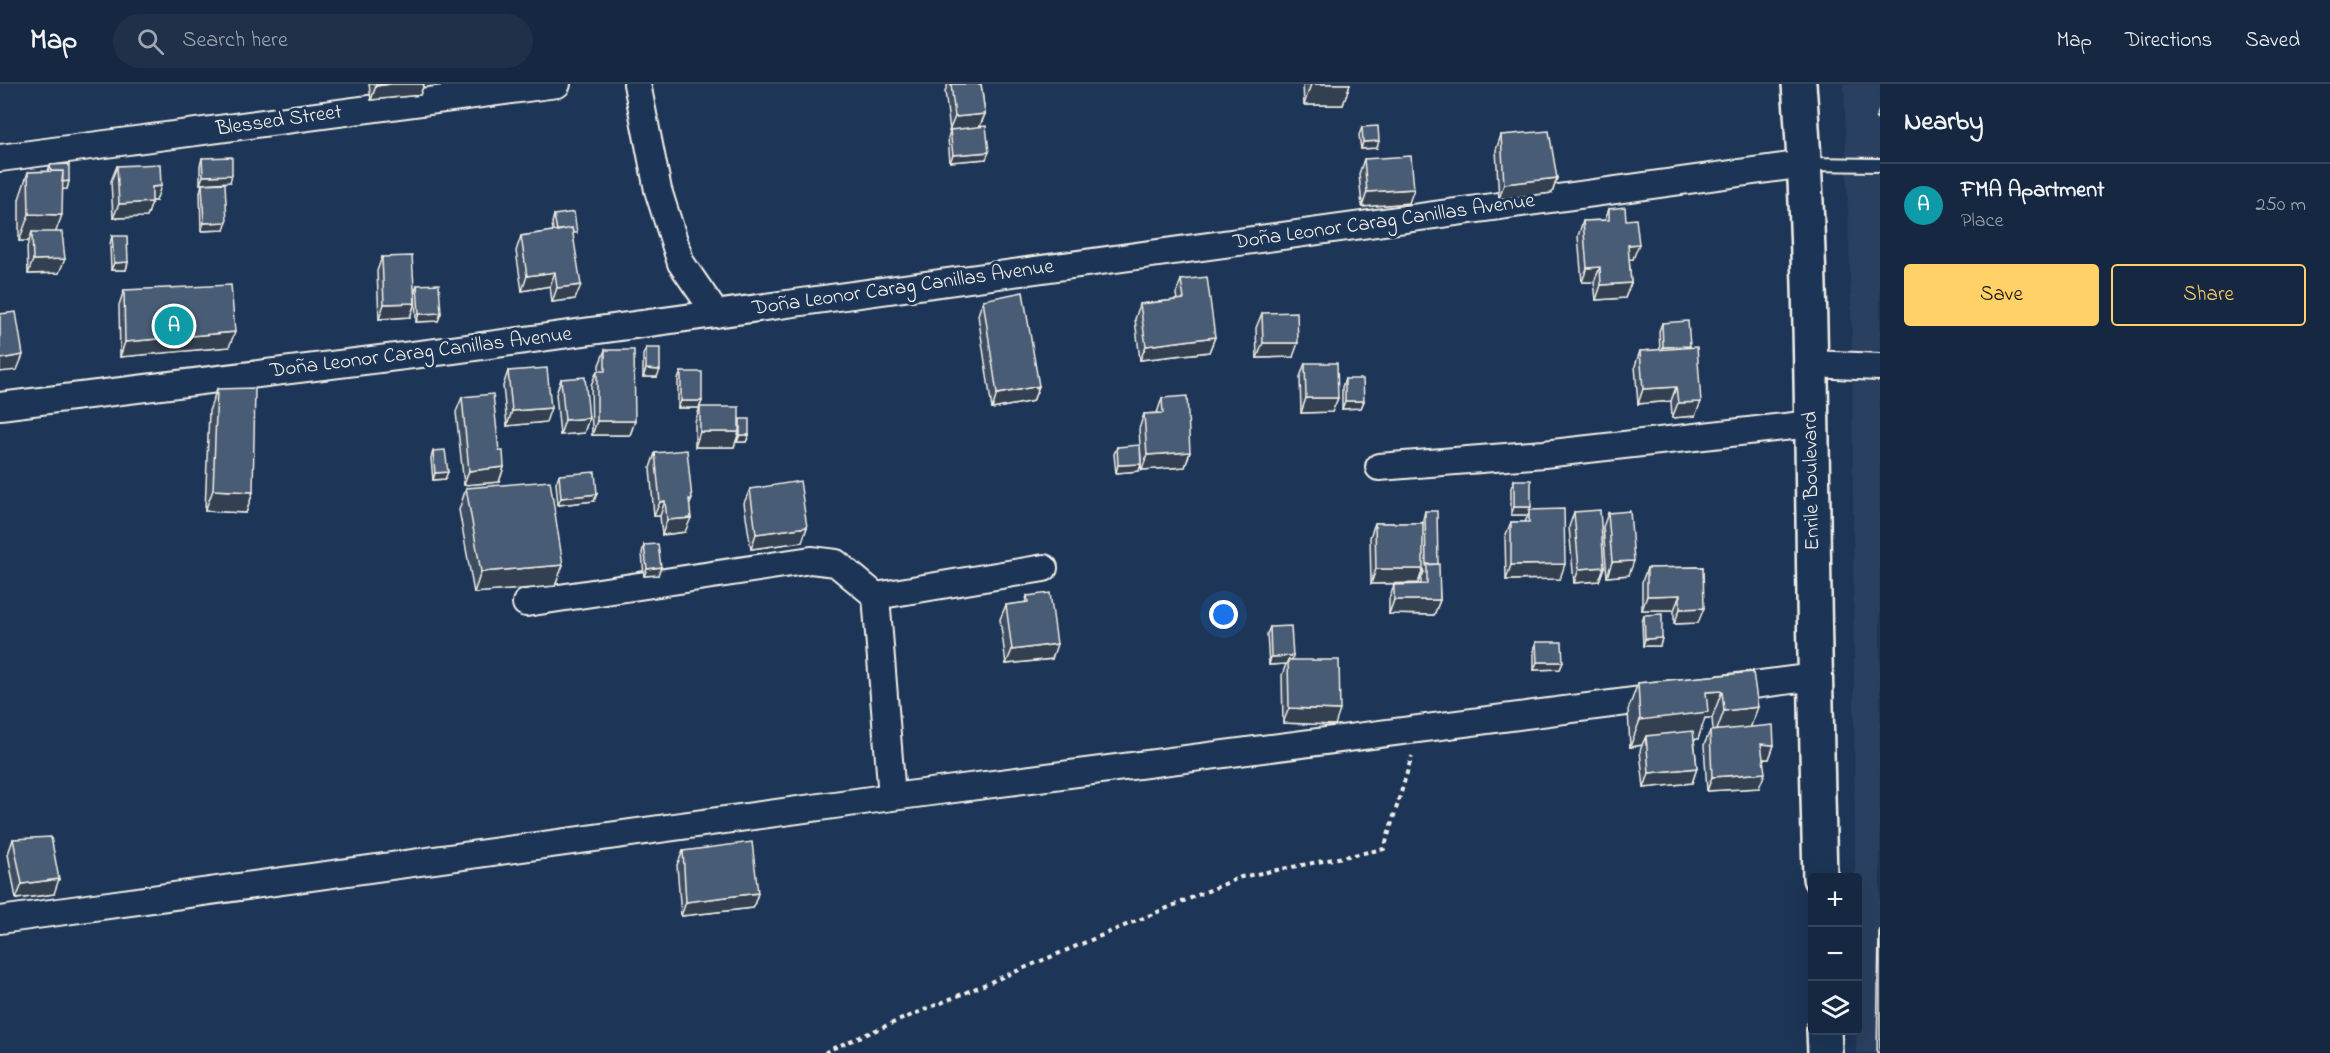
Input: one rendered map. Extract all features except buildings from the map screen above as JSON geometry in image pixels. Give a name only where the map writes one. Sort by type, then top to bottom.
[{"type":"highway","name":"Enrile Boulevard","points":[[1799,84],[1805,164],[1820,873]]},
{"type":"highway","points":[[1824,1035],[1825,1053]]},
{"type":"street","name":"Blessed Street","points":[[0,158],[557,84]]},
{"type":"street","points":[[637,84],[658,190],[681,264],[716,314]]},
{"type":"street","name":"Doña Leonor Carag Canillas Avenue","points":[[0,406],[453,350],[1805,164]]},
{"type":"street","points":[[1810,364],[1880,367]]},
{"type":"street","points":[[1379,467],[1544,454],[1811,424]]},
{"type":"street","points":[[526,603],[811,560],[836,563],[876,596],[892,797]]},
{"type":"street","points":[[876,596],[1044,568]]},
{"type":"street","points":[[0,920],[892,797],[1815,677]]},
{"type":"lane","points":[[1805,164],[1880,165]]},
{"type":"path","points":[[825,1053],[1241,877],[1384,849],[1420,729]]},
{"type":"shaded area","points":[[1844,84],[1880,84],[1880,1053],[1856,1053],[1856,1035],[1862,1035],[1862,873],[1855,873],[1852,340]]},
{"type":"place","name":"FMA Apartment","points":[[174,326]]}]
